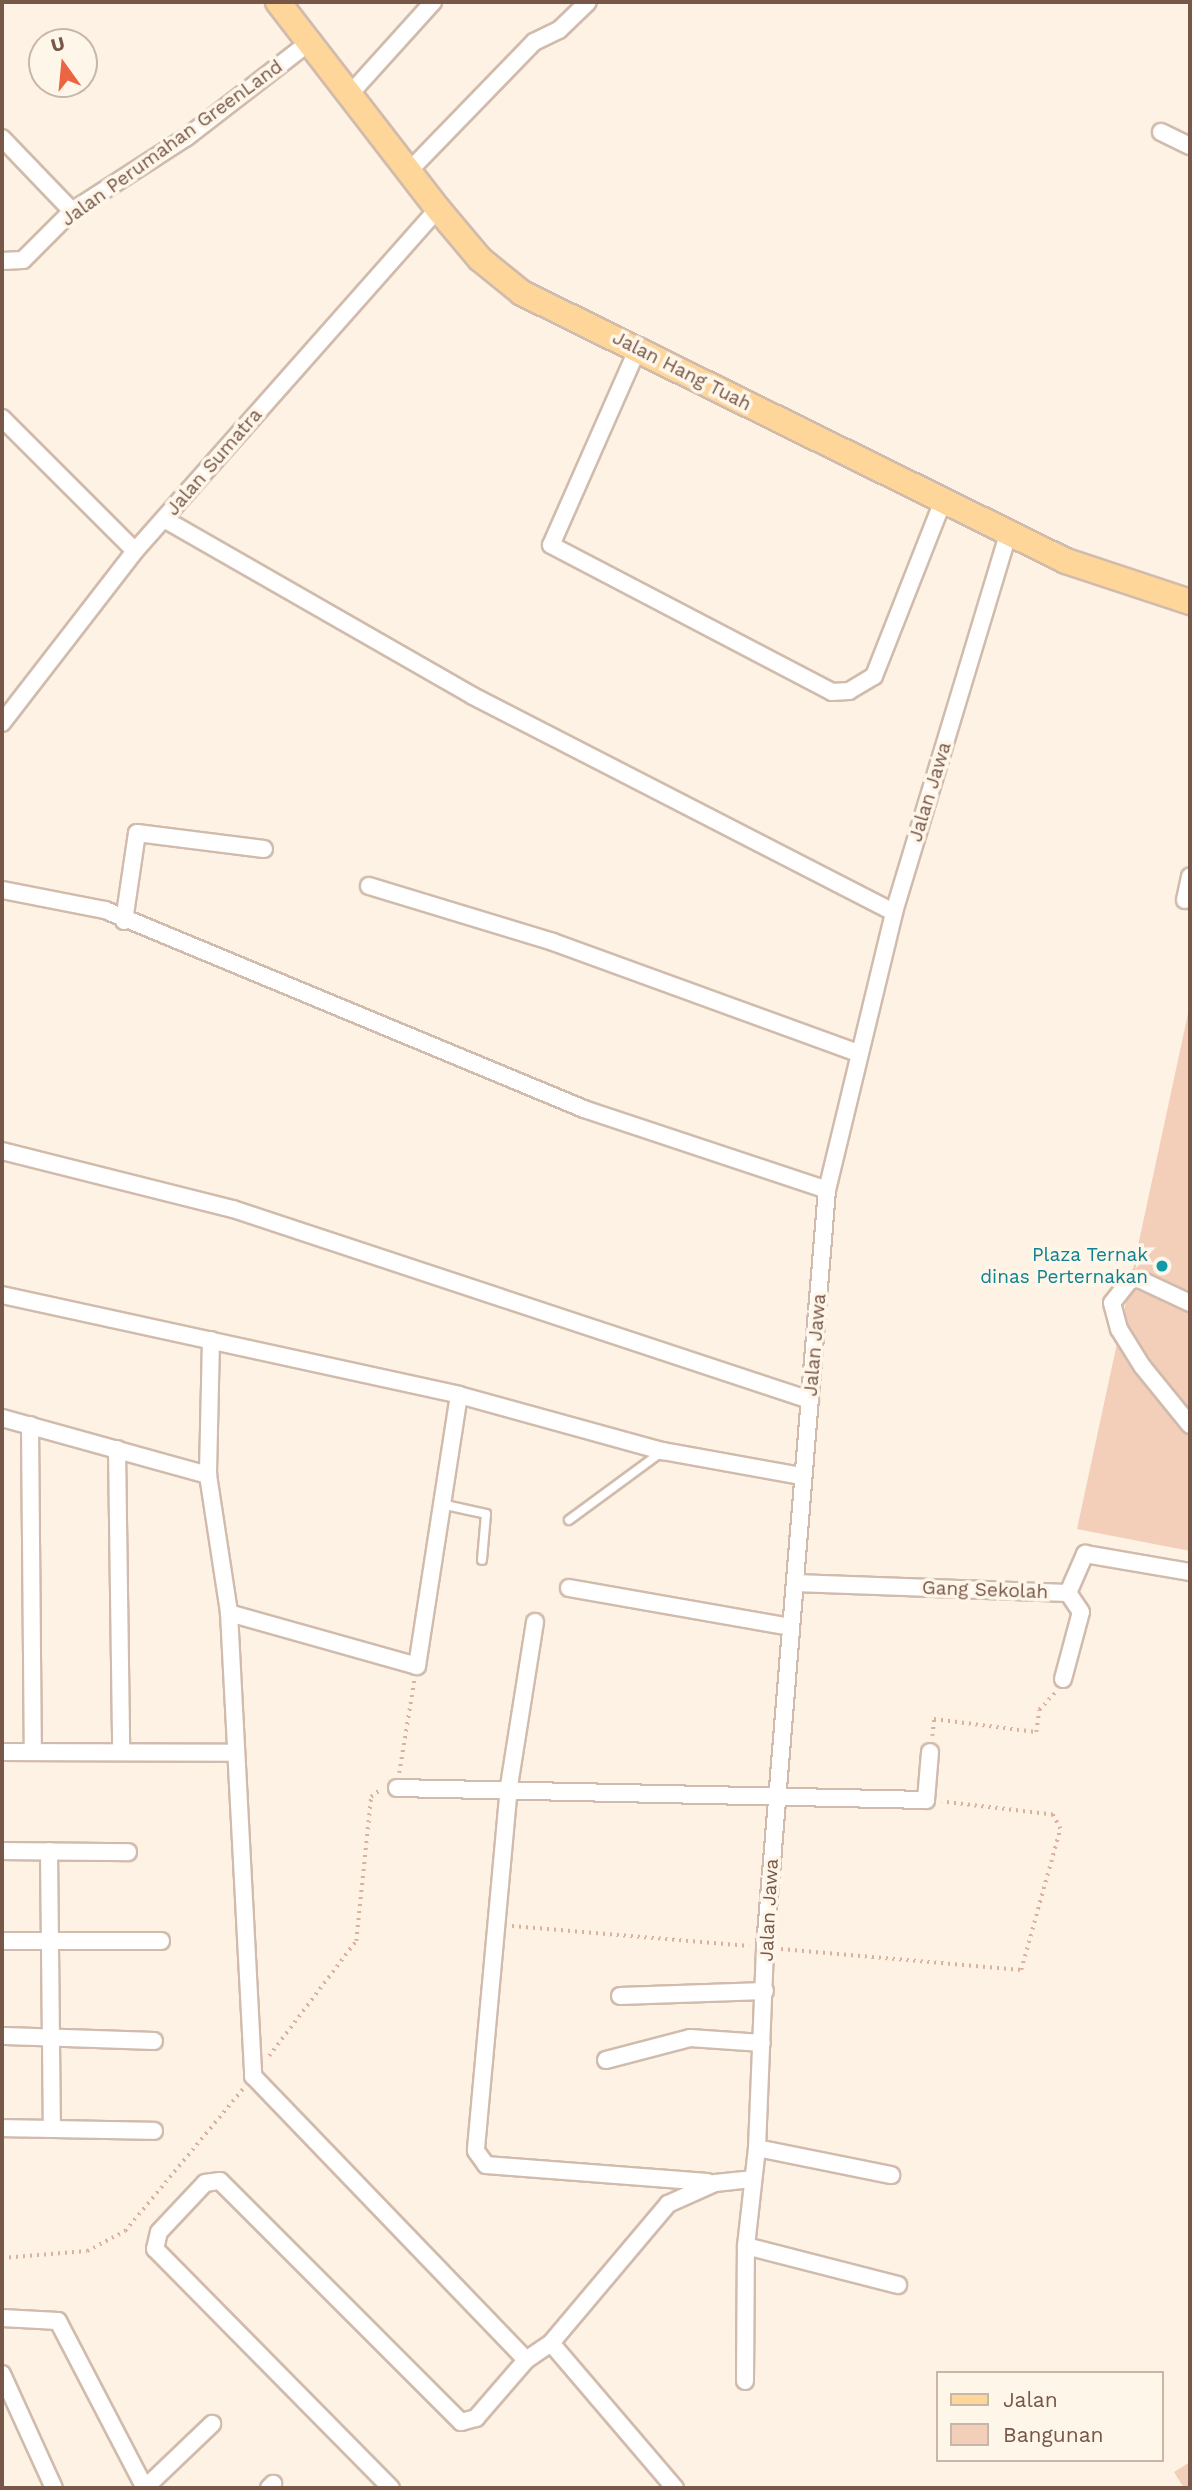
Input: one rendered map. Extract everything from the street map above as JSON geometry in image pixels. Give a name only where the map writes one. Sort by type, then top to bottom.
[{"type":"main road","name":"Jalan Hang Tuah","points":[[279,2],[438,209],[480,259],[522,293],[638,348],[942,503],[1066,561],[1190,602]]},
{"type":"street","points":[[350,94],[433,2]]},
{"type":"street","points":[[409,171],[534,41],[559,30],[589,2]]},
{"type":"street","name":"Jalan Perumahan GreenLand","points":[[2,261],[23,260],[72,211],[187,137],[308,43]]},
{"type":"street","points":[[1161,132],[1190,146]]},
{"type":"street","points":[[2,138],[72,211]]},
{"type":"street","name":"Jalan Sumatra","points":[[2,723],[135,551],[438,209]]},
{"type":"street","points":[[638,348],[551,545],[831,692],[849,691],[874,676],[942,503]]},
{"type":"street","points":[[2,418],[135,551]]},
{"type":"street","points":[[164,519],[486,702],[894,912]]},
{"type":"street","name":"Jalan Jawa","points":[[746,2381],[746,2246],[757,2148],[765,1947],[792,1627],[801,1476],[827,1190],[856,1052],[894,912],[1008,534]]},
{"type":"street","points":[[124,921],[138,833],[264,849]]},
{"type":"street","points":[[1185,900],[1190,877]]},
{"type":"street","points":[[369,886],[554,942],[856,1052]]},
{"type":"street","points":[[2,890],[105,910],[124,921],[572,1105],[827,1190]]},
{"type":"street","points":[[2,1151],[233,1209],[810,1400]]},
{"type":"street","points":[[1190,1303],[1139,1279],[1130,1280],[1112,1303],[1136,1357],[1190,1425]]},
{"type":"street","points":[[2,1295],[459,1395],[663,1451],[801,1476]]},
{"type":"street","points":[[211,1340],[208,1475],[229,1613],[253,2076],[526,2360]]},
{"type":"street","points":[[229,1613],[416,1666],[459,1395]]},
{"type":"street","points":[[2,1418],[208,1475]]},
{"type":"street","points":[[30,1425],[33,1752]]},
{"type":"street","points":[[117,1449],[121,1752]]},
{"type":"street","name":"Gang Sekolah","points":[[795,1583],[1068,1593],[1085,1554],[1190,1572]]},
{"type":"street","points":[[569,1588],[792,1627]]},
{"type":"street","points":[[1063,1679],[1081,1612],[1068,1593]]},
{"type":"street","points":[[535,1622],[509,1786],[479,2159],[715,2183]]},
{"type":"street","points":[[2,1752],[236,1753]]},
{"type":"street","points":[[397,1788],[509,1786],[776,1792],[926,1800],[930,1752]]},
{"type":"street","points":[[2,1851],[128,1852]]},
{"type":"street","points":[[49,1851],[53,1941],[52,2128]]},
{"type":"street","points":[[2,1941],[162,1941]]},
{"type":"street","points":[[620,1996],[765,1991]]},
{"type":"street","points":[[2,2036],[154,2040]]},
{"type":"street","points":[[606,2060],[690,2038],[762,2043]]},
{"type":"street","points":[[2,2128],[154,2131]]},
{"type":"street","points":[[757,2148],[891,2175]]},
{"type":"street","points":[[391,2488],[155,2249],[159,2232],[205,2183],[220,2181],[461,2423],[475,2418],[526,2360],[551,2343],[650,2219],[692,2190],[715,2183],[752,2179]]},
{"type":"street","points":[[746,2246],[898,2285]]},
{"type":"street","points":[[2,2318],[58,2320],[145,2488],[212,2424]]},
{"type":"street","points":[[551,2343],[675,2488]]},
{"type":"street","points":[[2,2374],[54,2488]]},
{"type":"lane","points":[[569,1520],[663,1451]]},
{"type":"lane","points":[[442,1504],[486,1514],[482,1560]]},
{"type":"path","points":[[2,2258],[87,2251],[125,2231],[253,2076],[356,1941],[371,1797],[397,1788],[416,1666]]},
{"type":"path","points":[[930,1752],[934,1719],[1036,1732],[1039,1710],[1063,1679]]},
{"type":"path","points":[[497,1924],[1021,1970],[1029,1962],[1060,1829],[1054,1815],[926,1800]]},
{"type":"building","name":"Plaza Ternak dinas Perternakan","points":[[1190,1009],[1190,1551],[1077,1529]]},
{"type":"building","points":[[1190,2462],[1190,2488],[1184,2488],[1174,2472]]},
{"type":"place","name":"Plaza Ternak dinas Perternakan","points":[[1162,1266]]}]
